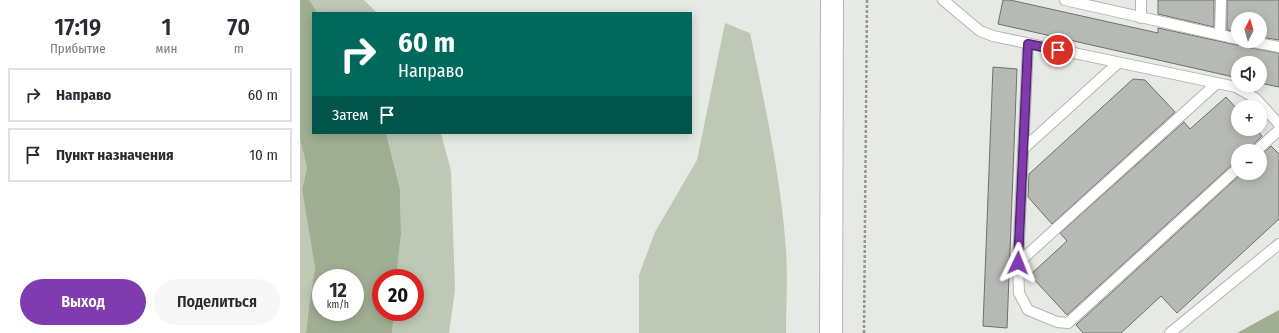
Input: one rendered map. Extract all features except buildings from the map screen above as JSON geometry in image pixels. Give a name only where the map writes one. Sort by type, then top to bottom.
[{"type":"street","points":[[831,333],[832,0]]},
{"type":"lane","points":[[943,0],[980,31],[992,36],[1236,88],[1255,98],[1279,124]]},
{"type":"lane","points":[[1065,0],[1231,37]]},
{"type":"lane","points":[[1141,0],[1141,18]]},
{"type":"lane","points":[[1220,35],[1221,0]]},
{"type":"lane","points":[[1028,44],[1018,263],[1019,293],[1028,310],[1057,322],[1068,323],[1231,174]]},
{"type":"lane","points":[[1267,45],[1279,47]]},
{"type":"lane","points":[[1023,149],[1118,63]]},
{"type":"lane","points":[[1018,263],[1216,84]]},
{"type":"lane","points":[[1264,144],[1279,130]]},
{"type":"lane","points":[[1170,333],[1279,244]]},
{"type":"path","points":[[864,333],[867,0]]},
{"type":"shaded area","points":[[300,0],[309,0],[317,12],[312,12],[312,134],[386,134],[400,189],[401,235],[397,269],[372,269],[372,321],[393,321],[392,333],[306,333],[312,287],[312,321],[364,321],[364,269],[315,269],[302,189],[307,168],[300,139]]},
{"type":"shaded area","points":[[309,0],[364,0],[376,12],[317,12]]},
{"type":"shaded area","points":[[725,23],[750,33],[767,114],[784,223],[787,271],[786,333],[639,333],[639,275],[655,232],[697,160]]},
{"type":"shaded area","points":[[386,134],[441,134],[451,171],[455,290],[449,333],[392,333],[393,321],[424,321],[424,269],[397,269],[401,235],[400,189]]},
{"type":"shaded area","points":[[300,139],[307,168],[302,189],[315,268],[312,269],[312,286],[306,333],[300,333]]},
{"type":"shaded area","points":[[1279,310],[1279,333],[1237,333]]},
{"type":"route","points":[[1018,263],[1028,44],[1058,50]]}]
